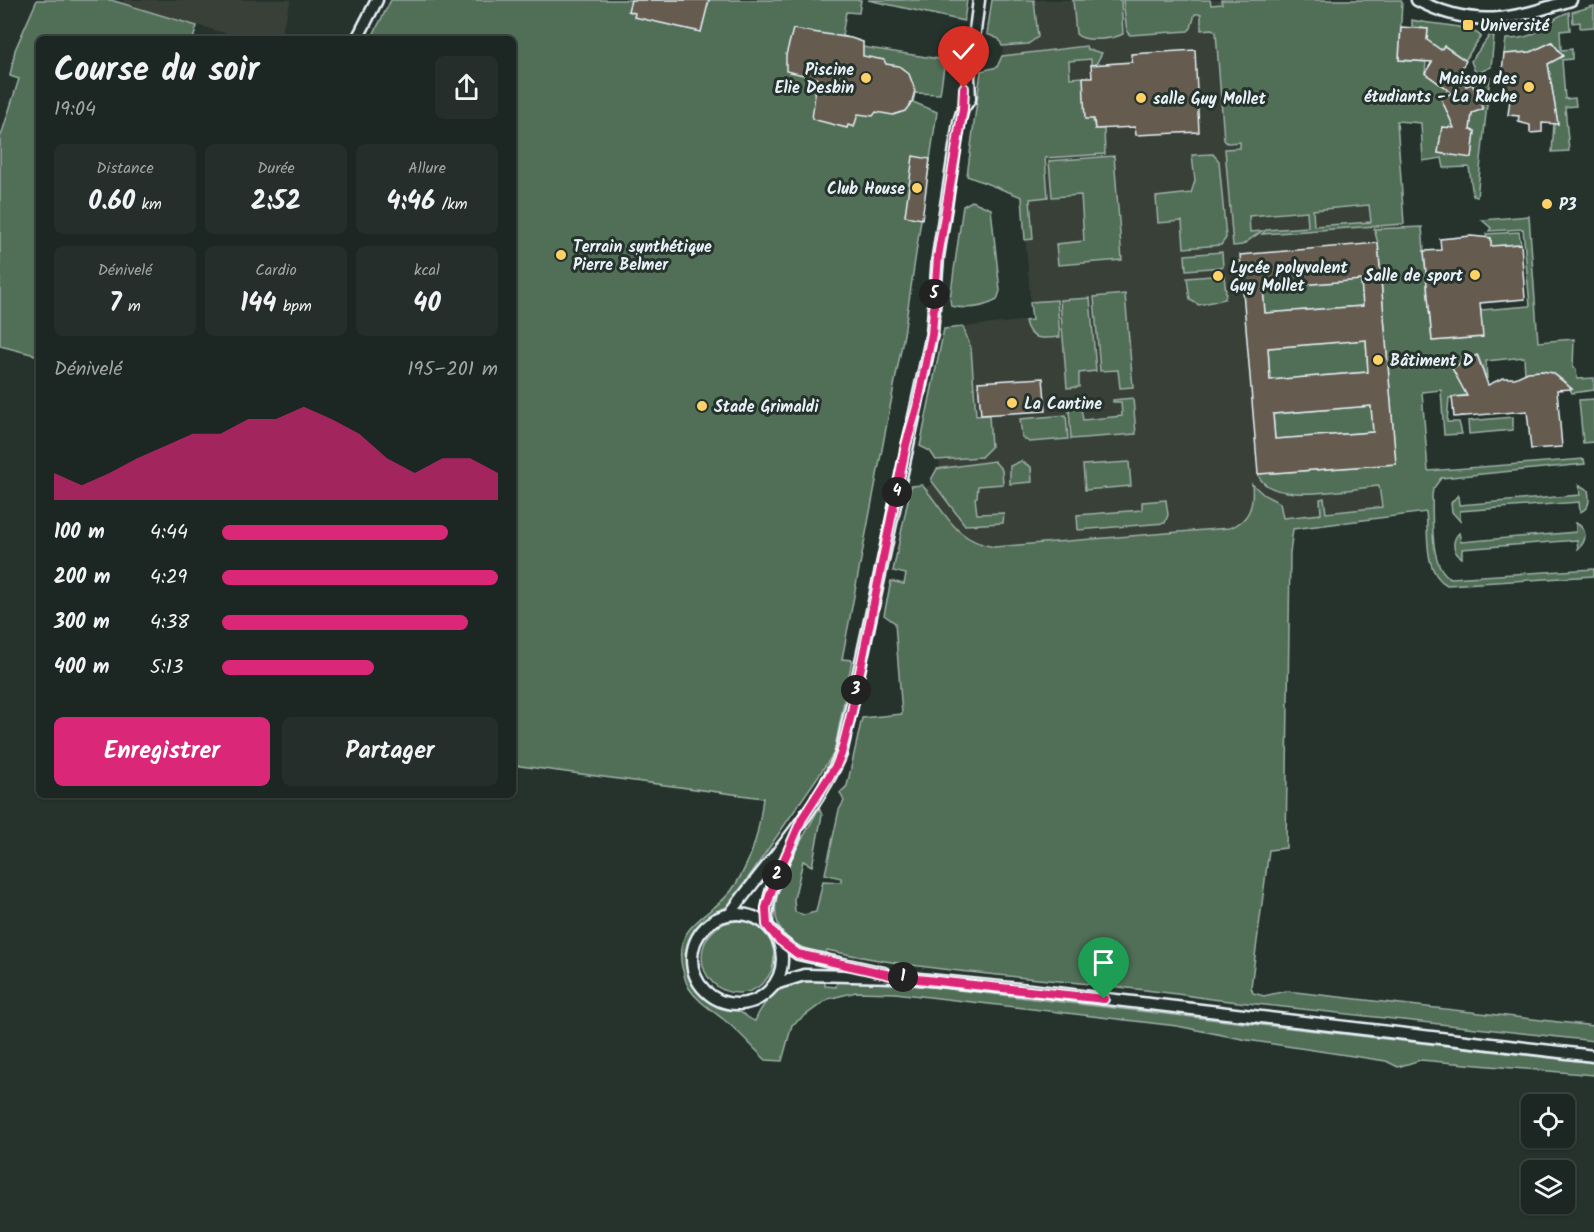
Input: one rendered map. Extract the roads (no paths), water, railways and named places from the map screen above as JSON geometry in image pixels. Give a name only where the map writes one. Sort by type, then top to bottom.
[{"type":"street","points":[[359,36],[377,0]]},
{"type":"street","points":[[979,0],[969,77],[964,88],[963,109],[938,257],[932,334],[917,407],[906,445],[852,711],[841,754],[836,766],[802,819],[730,914],[712,922],[698,936],[693,949],[692,962],[695,975],[702,987],[718,999],[737,1004],[760,998],[775,984],[804,975],[899,977],[1030,990],[1594,1056]]},
{"type":"street","points":[[1417,0],[1450,15],[1467,19],[1493,20],[1534,13],[1571,0]]},
{"type":"street","points":[[767,925],[766,908],[774,883],[802,819]]},
{"type":"street","points":[[730,914],[756,917],[767,925],[778,939],[798,954],[899,977]]},
{"type":"street","points":[[775,984],[782,962],[778,939]]},
{"type":"place","name":"Université","points":[[1468,25]]},
{"type":"place","name":"Piscine Elie Desbin","points":[[866,78]]},
{"type":"place","name":"Maison des étudiants - La Ruche","points":[[1529,87]]},
{"type":"place","name":"salle Guy Mollet","points":[[1141,98]]},
{"type":"place","name":"Club House","points":[[917,188]]},
{"type":"place","name":"P3","points":[[1547,204]]},
{"type":"place","name":"Terrain synthétique Pierre Belmer","points":[[561,255]]},
{"type":"place","name":"Salle de sport","points":[[1475,275]]},
{"type":"place","name":"Lycée polyvalent Guy Mollet","points":[[1218,276]]},
{"type":"place","name":"Bâtiment D","points":[[1378,360]]},
{"type":"place","name":"La Cantine","points":[[1012,403]]},
{"type":"place","name":"Stade Grimaldi","points":[[702,406]]}]
